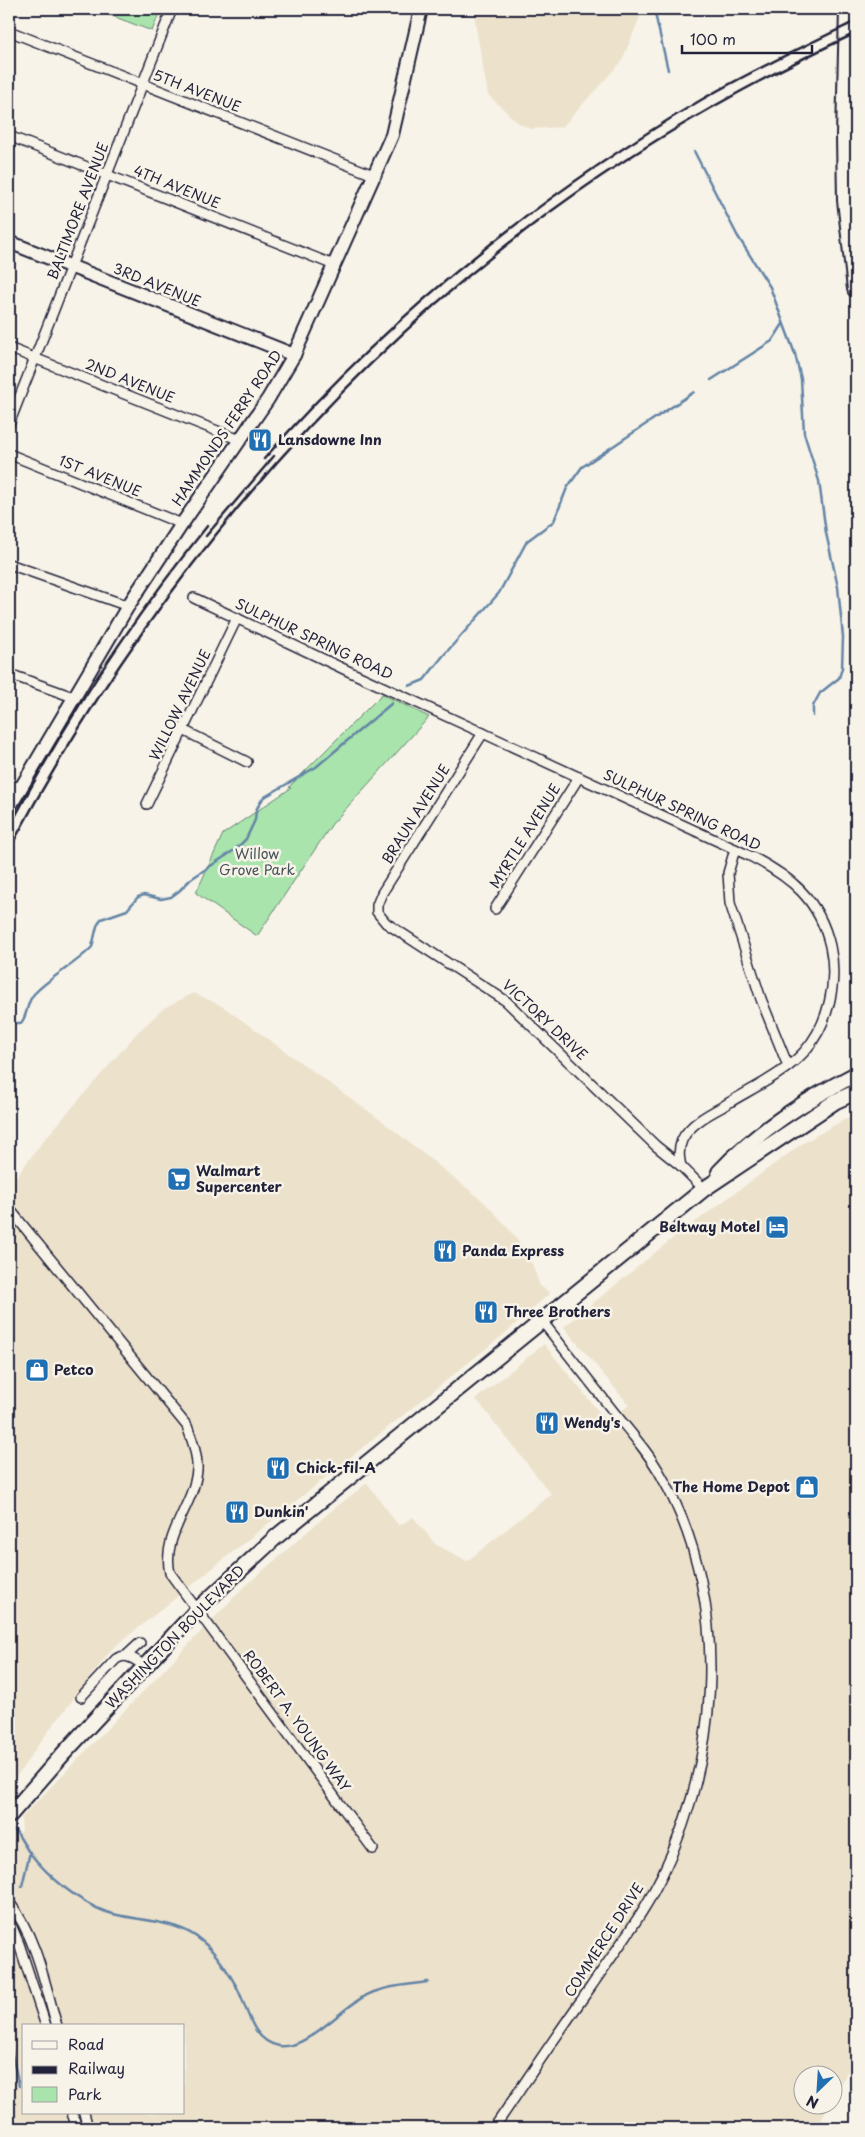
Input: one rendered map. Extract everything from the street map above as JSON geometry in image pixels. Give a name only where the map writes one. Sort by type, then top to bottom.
[{"type":"highway","points":[[848,9],[847,213],[856,289]]},
{"type":"main road","name":"WASHINGTON BOULEVARD","points":[[704,1189],[753,1139],[792,1110],[856,1074]]},
{"type":"main road","name":"WASHINGTON BOULEVARD","points":[[9,1815],[198,1610],[233,1576],[306,1512],[704,1189],[821,1111],[856,1092]]},
{"type":"street","name":"BALTIMORE AVENUE","points":[[9,424],[172,9]]},
{"type":"street","name":"HAMMONDS FERRY ROAD","points":[[9,808],[14,786],[73,697],[128,606],[279,382],[294,355],[376,176],[392,135],[421,9]]},
{"type":"street","name":"5TH AVENUE","points":[[9,31],[376,176]]},
{"type":"street","name":"4TH AVENUE","points":[[9,136],[334,265]]},
{"type":"street","name":"3RD AVENUE","points":[[9,242],[294,355]]},
{"type":"street","name":"2ND AVENUE","points":[[9,348],[240,440]]},
{"type":"street","name":"1ST AVENUE","points":[[9,454],[182,524]]},
{"type":"street","points":[[9,564],[128,606]]},
{"type":"street","name":"SULPHUR SPRING ROAD","points":[[194,598],[735,849],[775,869],[803,892],[814,906],[827,935],[832,958],[833,976],[827,1010],[814,1038],[804,1052],[788,1066],[696,1123],[682,1141],[678,1154],[681,1166]]},
{"type":"street","name":"WILLOW AVENUE","points":[[147,804],[237,618]]},
{"type":"street","points":[[9,674],[73,697]]},
{"type":"street","points":[[183,730],[247,762]]},
{"type":"street","name":"BRAUN AVENUE","points":[[377,912],[377,905],[382,893],[483,733]]},
{"type":"street","name":"MYRTLE AVENUE","points":[[495,909],[579,777]]},
{"type":"street","points":[[735,849],[728,874],[730,903],[761,1000],[788,1066]]},
{"type":"street","name":"VICTORY DRIVE","points":[[377,912],[391,926],[506,1001],[656,1146],[681,1166]]},
{"type":"street","points":[[681,1166],[704,1189]]},
{"type":"street","name":"ROBERT A. YOUNG WAY","points":[[12,1212],[187,1426],[196,1455],[197,1469],[195,1483],[169,1548],[168,1563],[170,1573],[374,1850]]},
{"type":"street","name":"COMMERCE DRIVE","points":[[494,2128],[634,1924],[663,1872],[685,1819],[694,1789],[706,1723],[709,1684],[708,1627],[701,1577],[685,1525],[674,1499],[641,1445],[542,1321]]},
{"type":"street","points":[[81,1697],[116,1659],[127,1655],[140,1642]]},
{"type":"street","points":[[127,1655],[145,1666]]},
{"type":"street","points":[[9,1902],[20,1915],[27,1931],[56,2024]]},
{"type":"street","points":[[9,1920],[19,1944],[45,2024]]},
{"type":"street","points":[[72,2114],[77,2128]]},
{"type":"street","points":[[84,2114],[88,2128]]},
{"type":"shaded area","points":[[476,9],[643,9],[622,61],[562,127],[530,129],[517,122],[488,95],[475,22]]},
{"type":"shaded area","points":[[194,993],[222,1006],[382,1121],[483,1201],[504,1223],[524,1249],[540,1286],[550,1293],[509,1330],[112,1649],[47,1733],[9,1787],[9,1186],[44,1140],[137,1033],[164,1008]]},
{"type":"shaded area","points":[[856,1113],[856,2055],[842,2082],[842,2064],[792,2064],[792,2114],[824,2114],[817,2128],[9,2128],[9,1845],[22,1830],[21,1818],[241,1590],[330,1512],[367,1483],[399,1526],[413,1517],[435,1544],[467,1561],[551,1494],[476,1399],[544,1344],[607,1422],[629,1405],[564,1327],[668,1242],[803,1143]]},
{"type":"green space","points":[[94,9],[161,9],[152,31]]},
{"type":"green space","name":"Willow Grove Park","points":[[382,694],[429,717],[332,824],[257,936],[196,893],[223,834],[291,788],[289,787]]},
{"type":"waterway","points":[[654,9],[668,70]]},
{"type":"waterway","points":[[694,151],[737,235],[770,287],[795,354],[801,379],[804,433],[819,481],[826,533],[838,587],[843,637],[842,668],[839,678],[820,693],[813,706],[813,716]]},
{"type":"waterway","points":[[711,380],[772,341],[783,324]]},
{"type":"waterway","points":[[409,686],[424,680],[499,593],[527,541],[554,521],[567,488],[582,467],[694,392]]},
{"type":"waterway","points":[[9,1023],[21,1023],[34,994],[92,947],[97,926],[101,919],[127,910],[138,897],[144,895],[161,899],[171,897],[191,879],[236,849],[246,839],[255,820],[256,810],[263,798],[316,767],[392,703]]},
{"type":"waterway","points":[[15,1830],[29,1852],[45,1870],[74,1895],[106,1912],[169,1925],[192,1934],[203,1942],[225,1967],[239,1992],[255,2029],[261,2037],[279,2046],[290,2046],[301,2042],[369,1994],[390,1987],[428,1982]]},
{"type":"waterway","points":[[22,1886],[30,1852]]},
{"type":"waterway","points":[[9,2040],[19,2086]]},
{"type":"railway","points":[[264,459],[312,406],[362,356],[414,308],[524,218],[582,176],[701,100],[797,49],[856,21]]},
{"type":"railway","points":[[9,850],[61,758],[117,669],[178,583],[244,501],[314,422],[389,347],[467,277],[586,186],[661,138],[737,93],[856,33]]},
{"type":"railway","points":[[206,536],[274,456]]},
{"type":"railway","points":[[9,828],[53,749],[101,672],[126,634],[208,525]]},
{"type":"place","name":"Lansdowne Inn","points":[[260,440]]},
{"type":"place","name":"Walmart Supercenter","points":[[179,1179]]},
{"type":"place","name":"Beltway Motel","points":[[777,1227]]},
{"type":"place","name":"Panda Express","points":[[445,1251]]},
{"type":"place","name":"Three Brothers","points":[[486,1312]]},
{"type":"place","name":"Petco","points":[[37,1370]]},
{"type":"place","name":"Wendy's","points":[[547,1423]]},
{"type":"place","name":"Chick-fil-A","points":[[278,1468]]},
{"type":"place","name":"The Home Depot","points":[[807,1487]]},
{"type":"place","name":"Dunkin'","points":[[237,1512]]}]
